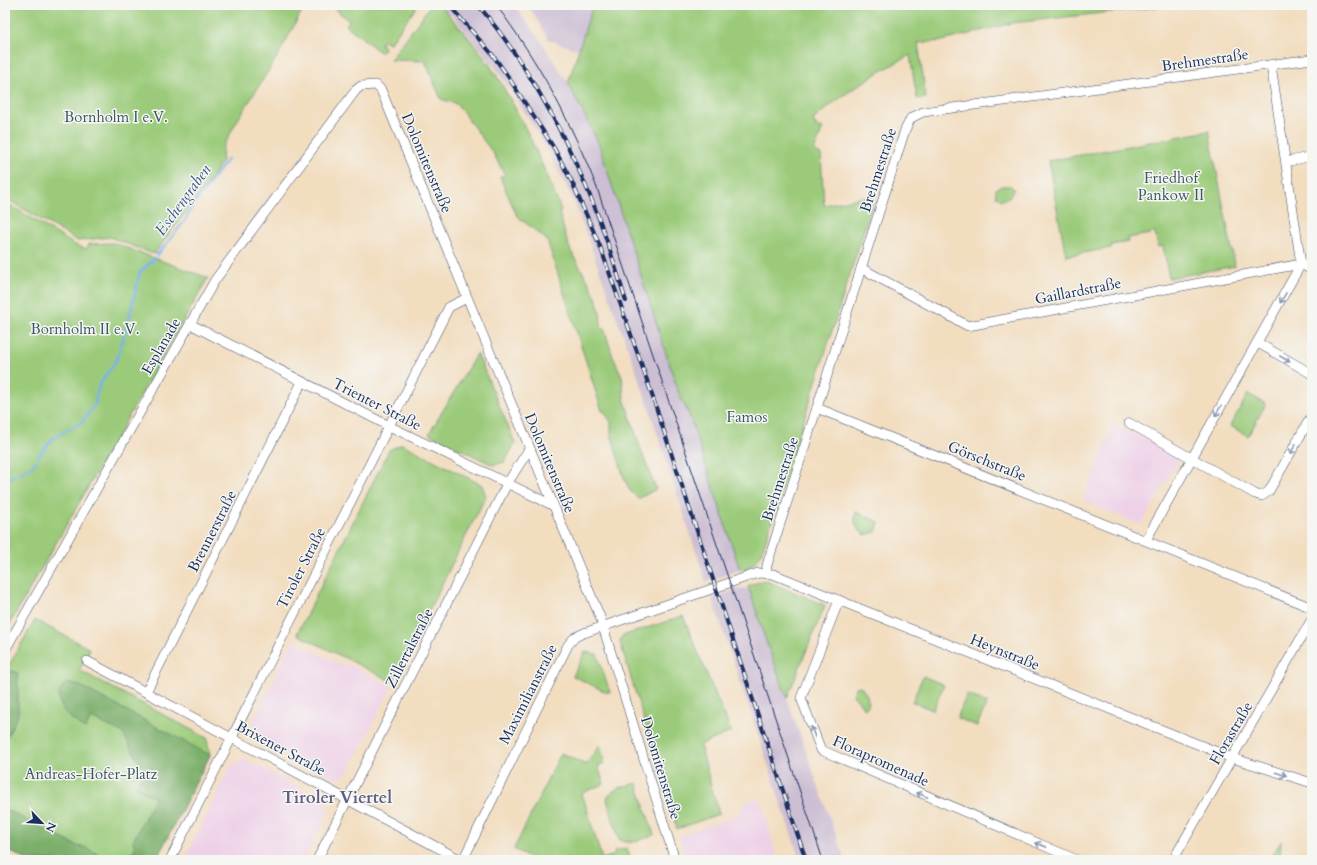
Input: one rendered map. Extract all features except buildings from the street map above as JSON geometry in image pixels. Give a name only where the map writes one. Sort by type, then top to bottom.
[{"type":"street","name":"Brehmestraße","points":[[766,573],[767,565],[905,130],[911,118],[917,114],[1312,59]]},
{"type":"street","points":[[1146,540],[1302,264],[1271,65]]},
{"type":"street","name":"Dolomitenstraße","points":[[376,85],[381,90],[602,626],[675,860]]},
{"type":"street","name":"Esplanade","points":[[5,650],[215,280],[356,90],[361,86],[376,85]]},
{"type":"street","points":[[1286,162],[1312,156]]},
{"type":"street","points":[[1302,264],[1312,270]]},
{"type":"street","name":"Gaillardstraße","points":[[862,268],[968,326],[1302,264]]},
{"type":"street","name":"Tiroler Straße","points":[[170,860],[449,307],[467,298]]},
{"type":"street","name":"Trienter Straße","points":[[190,324],[389,426],[552,505]]},
{"type":"street","points":[[1258,343],[1312,374]]},
{"type":"street","name":"Brennerstraße","points":[[146,692],[302,382]]},
{"type":"street","name":"Görschstraße","points":[[818,408],[1312,608]]},
{"type":"street","points":[[1129,423],[1192,457],[1255,494],[1262,496],[1268,491],[1312,415]]},
{"type":"street","name":"Zillertalstraße","points":[[317,860],[507,484],[529,449]]},
{"type":"street","name":"Maximilianstraße","points":[[462,860],[568,645],[575,637],[602,626],[758,573],[766,573]]},
{"type":"street","name":"Heynstraße","points":[[766,573],[773,574],[839,600],[1232,758],[1312,783]]},
{"type":"street","name":"Florapromenade","points":[[839,600],[801,698],[821,750],[1077,860]]},
{"type":"street","name":"Florastraße","points":[[1173,860],[1312,619]]},
{"type":"street","name":"Brixener Straße","points":[[86,661],[462,860]]},
{"type":"shaded area","points":[[437,5],[514,5],[540,40],[568,83],[598,142],[679,394],[690,417],[740,570],[706,582],[641,384],[574,201],[541,138],[498,71],[451,14],[448,16]]},
{"type":"shaded area","points":[[528,5],[593,5],[579,50],[549,40]]},
{"type":"shaded area","points":[[1113,425],[1158,444],[1180,457],[1141,525],[1083,501]]},
{"type":"shaded area","points":[[741,588],[749,589],[766,641],[845,860],[800,860],[712,598]]},
{"type":"shaded area","points":[[293,641],[344,666],[346,663],[392,687],[347,774],[336,779],[256,737],[252,723]]},
{"type":"shaded area","points":[[245,759],[324,801],[328,813],[304,860],[184,860],[232,764]]},
{"type":"shaded area","points":[[760,798],[778,860],[687,860],[679,836],[741,814],[743,803]]},
{"type":"green space","name":"Bornholm I e.V.","points":[[5,5],[305,5],[280,52],[237,121],[223,147],[222,161],[210,180],[154,254],[110,237],[78,241],[5,198]]},
{"type":"green space","points":[[331,5],[418,5],[390,43],[383,40],[381,43],[384,48],[381,53],[346,25],[349,21]]},
{"type":"green space","points":[[431,5],[440,5],[489,64],[520,117],[546,172],[561,210],[559,213],[570,249],[595,294],[600,314],[601,326],[605,331],[613,357],[622,376],[624,398],[643,456],[656,489],[638,499],[630,491],[624,478],[611,434],[611,422],[604,411],[602,411],[547,240],[517,216],[500,177],[505,175],[493,153],[457,104],[441,99],[425,61],[390,60]]},
{"type":"green space","name":"Famos","points":[[593,5],[1175,5],[1012,23],[942,41],[918,43],[926,98],[917,99],[910,55],[860,84],[824,110],[813,120],[816,126],[823,128],[814,151],[821,155],[824,205],[875,195],[765,543],[757,561],[751,566],[740,570],[690,417],[679,394],[598,142],[568,83]]},
{"type":"green space","name":"Friedhof Pankow II","points":[[1209,131],[1235,266],[1169,278],[1163,246],[1158,247],[1155,233],[1128,238],[1129,242],[1111,245],[1111,248],[1066,256],[1048,161]]},
{"type":"green space","points":[[1002,186],[1011,186],[1014,189],[1009,198],[1002,200],[996,196],[996,189]]},
{"type":"green space","name":"Bornholm II e.V.","points":[[5,202],[75,245],[86,249],[89,244],[114,243],[208,278],[5,632]]},
{"type":"green space","points":[[477,353],[515,443],[505,462],[493,465],[429,434]]},
{"type":"green space","points":[[1248,394],[1266,404],[1248,436],[1230,426]]},
{"type":"green space","points":[[402,444],[482,485],[486,496],[393,682],[297,634],[389,450]]},
{"type":"green space","points":[[856,512],[879,522],[876,532],[865,535],[859,530],[855,523]]},
{"type":"green space","points":[[764,580],[825,605],[787,698],[748,586]]},
{"type":"green space","points":[[683,616],[731,732],[700,745],[719,814],[677,829],[620,642],[622,636]]},
{"type":"green space","name":"Andreas-Hofer-Platz","points":[[35,620],[90,649],[79,670],[207,738],[210,755],[156,860],[27,860],[5,849],[5,672]]},
{"type":"green space","points":[[585,652],[597,654],[610,692],[606,692],[573,676]]},
{"type":"green space","points":[[9,670],[18,673],[18,716],[5,740],[5,676]]},
{"type":"green space","points":[[923,676],[944,685],[933,710],[912,702]]},
{"type":"green space","points":[[67,683],[80,686],[210,755],[156,860],[129,860],[135,848],[133,841],[155,798],[136,787],[144,771],[122,732],[91,718],[85,729],[67,714],[62,708],[59,696],[61,689]]},
{"type":"green space","points":[[860,686],[867,695],[869,704],[865,709],[853,695],[856,687]]},
{"type":"green space","points":[[967,694],[987,703],[977,726],[957,718]]},
{"type":"green space","points":[[600,745],[605,763],[598,766],[604,784],[582,793],[602,859],[615,855],[614,851],[627,848],[631,860],[535,860],[514,849],[561,753],[586,765]]},
{"type":"green space","points":[[637,783],[654,835],[636,841],[627,842],[619,839],[607,800],[608,796],[615,790]]},
{"type":"green space","points":[[5,809],[77,846],[84,847],[110,860],[28,860],[5,849]]},
{"type":"green space","points":[[1281,841],[1280,860],[1270,860]]},
{"type":"waterway","name":"Eschengraben","points":[[157,255],[184,222],[193,205],[228,159]]},
{"type":"waterway","name":"Eschengraben","points":[[38,457],[53,438],[82,422],[95,404],[100,384],[116,361],[129,319],[140,272],[155,258]]},
{"type":"waterway","name":"Eschengraben","points":[[5,480],[31,467],[36,461]]},
{"type":"tram line","points":[[496,5],[526,48],[553,93],[565,116],[597,188],[823,860]]},
{"type":"railway","points":[[449,5],[492,54],[554,148],[572,182],[600,246],[649,386],[806,860]]},
{"type":"railway","points":[[478,5],[513,51],[529,75],[570,150],[598,215],[626,301]]},
{"type":"district","name":"Tiroler Viertel","points":[[337,797]]}]
